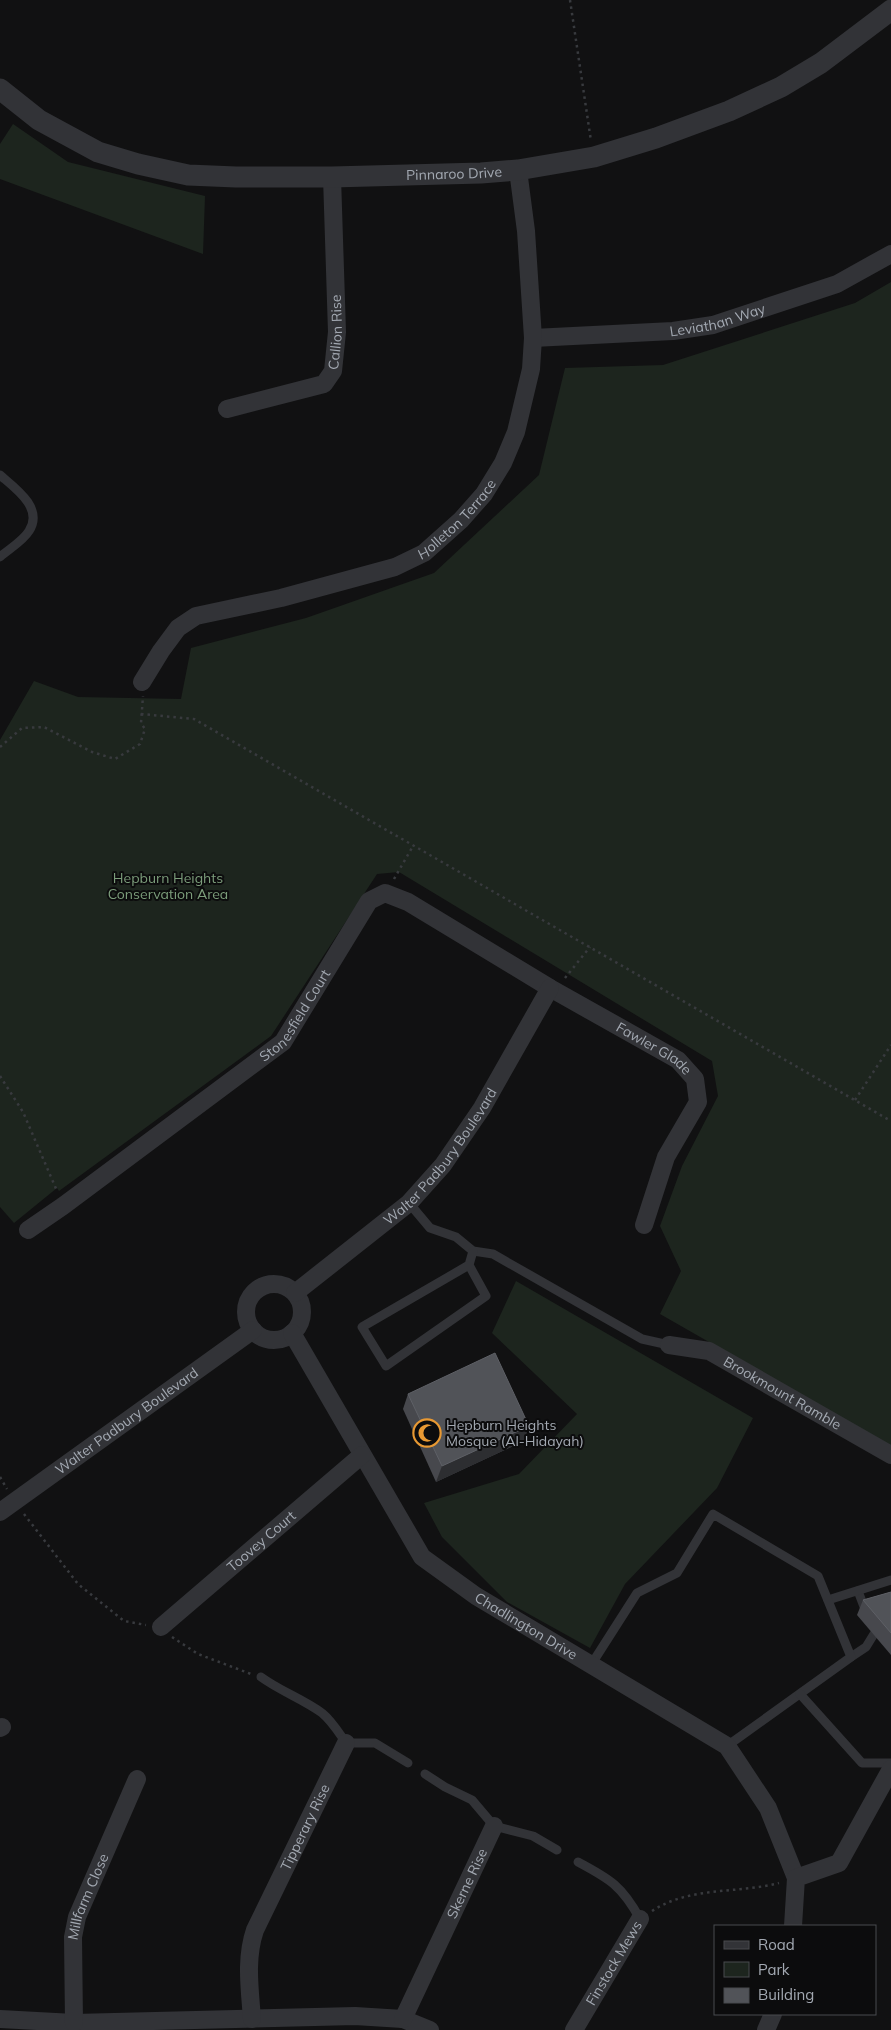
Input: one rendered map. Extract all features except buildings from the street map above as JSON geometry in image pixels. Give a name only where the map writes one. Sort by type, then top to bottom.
[{"type":"street","name":"Pinnaroo Drive","points":[[0,89],[39,120],[98,152],[138,164],[198,175],[332,177],[481,173],[518,170],[594,157],[656,138],[729,110],[781,87],[821,63],[891,10]]},
{"type":"street","name":"Holleton Terrace","points":[[142,682],[160,651],[178,628],[196,616],[281,598],[395,568],[424,553],[461,520],[484,494],[504,463],[525,400],[531,369],[533,338],[526,231],[518,170]]},
{"type":"street","name":"Callion Rise","points":[[227,409],[324,384],[333,371],[337,332],[332,177]]},
{"type":"street","name":"Leviathan Way","points":[[533,338],[673,331],[713,325],[836,284],[891,254]]},
{"type":"street","points":[[385,893],[408,902],[550,988]]},
{"type":"street","name":"Stonesfield Court","points":[[28,1230],[283,1042],[369,901],[385,893]]},
{"type":"street","name":"Walter Padbury Boulevard","points":[[295,1293],[409,1203],[443,1166],[482,1108],[550,988]]},
{"type":"street","name":"Fawler Glade","points":[[550,988],[678,1060],[695,1079],[698,1102],[666,1157],[644,1225]]},
{"type":"street","points":[[269,1284],[288,1287],[295,1293],[300,1301],[302,1311],[300,1320],[292,1333],[274,1340],[264,1338],[253,1330],[248,1322],[246,1313],[247,1303],[251,1294],[260,1287],[269,1284]]},
{"type":"street","name":"Walter Padbury Boulevard","points":[[0,1512],[253,1330]]},
{"type":"street","name":"Chadlington Drive","points":[[292,1333],[422,1557],[476,1596],[727,1746],[768,1808],[796,1878]]},
{"type":"street","name":"Brookmount Ramble","points":[[669,1345],[709,1351],[891,1456]]},
{"type":"street","name":"Toovey Court","points":[[161,1627],[362,1455]]},
{"type":"street","name":"Tipperary Rise","points":[[252,2019],[249,1954],[255,1930],[346,1744]]},
{"type":"street","points":[[793,1925],[796,1878],[839,1863],[891,1769]]},
{"type":"street","name":"Millfarm Close","points":[[74,2023],[73,1937],[77,1918],[138,1779]]},
{"type":"street","name":"Skerne Rise","points":[[403,2019],[494,1826]]},
{"type":"street","name":"Finstock Mews","points":[[574,2030],[640,1919]]},
{"type":"street","points":[[766,2030],[773,2015]]},
{"type":"street","points":[[0,2019],[164,2026],[252,2019],[355,2016],[403,2019],[430,2030]]},
{"type":"lane","points":[[0,475],[28,500],[33,520],[29,532],[0,557]]},
{"type":"lane","points":[[409,1203],[430,1228],[456,1237],[473,1251],[493,1254],[642,1339],[669,1345]]},
{"type":"lane","points":[[469,1265],[486,1296],[386,1366],[362,1327],[469,1265],[473,1251]]},
{"type":"lane","points":[[592,1666],[637,1593],[677,1573],[713,1514],[818,1576],[851,1657]]},
{"type":"lane","points":[[828,1600],[891,1580]]},
{"type":"lane","points":[[858,1590],[866,1612]]},
{"type":"lane","points":[[727,1746],[866,1647],[874,1634]]},
{"type":"lane","points":[[261,1677],[277,1689],[322,1713],[335,1726],[346,1744],[375,1743],[408,1763]]},
{"type":"lane","points":[[800,1694],[862,1763],[891,1763]]},
{"type":"lane","points":[[425,1774],[445,1787],[472,1800],[494,1826],[532,1836],[557,1850]]},
{"type":"lane","name":"Finstock Mews","points":[[578,1862],[600,1873],[618,1887],[629,1898],[640,1919]]},
{"type":"path","points":[[570,0],[594,157]]},
{"type":"path","points":[[0,747],[22,728],[44,727],[92,752],[116,759],[140,744],[145,729],[141,723],[142,682]]},
{"type":"path","points":[[141,714],[194,720],[891,1121]]},
{"type":"path","points":[[385,893],[413,846]]},
{"type":"path","points":[[550,988],[562,982],[590,948]]},
{"type":"path","points":[[855,1100],[891,1045]]},
{"type":"path","points":[[0,1076],[23,1112],[63,1206]]},
{"type":"path","points":[[0,1477],[14,1501],[78,1584],[124,1621],[161,1627],[178,1642],[198,1654],[261,1677]]},
{"type":"path","points":[[640,1919],[660,1906],[695,1894],[754,1888],[796,1878]]},
{"type":"green space","points":[[13,124],[68,162],[205,196],[203,254],[0,179],[0,144]]},
{"type":"green space","name":"Hepburn Heights Conservation Area","points":[[891,282],[891,1446],[660,1314],[681,1271],[660,1226],[682,1166],[718,1096],[712,1061],[399,872],[377,874],[271,1036],[59,1191],[57,1188],[14,1223],[0,1207],[0,740],[34,681],[78,697],[181,699],[191,648],[306,618],[434,573],[539,475],[565,368],[663,365],[855,303]]},
{"type":"green space","points":[[516,1281],[753,1418],[717,1488],[625,1584],[590,1648],[507,1602],[442,1537],[424,1503],[519,1474],[577,1414],[492,1333]]},
{"type":"place","name":"Hepburn Heights Mosque (Al-Hidayah)","points":[[427,1433]]}]
